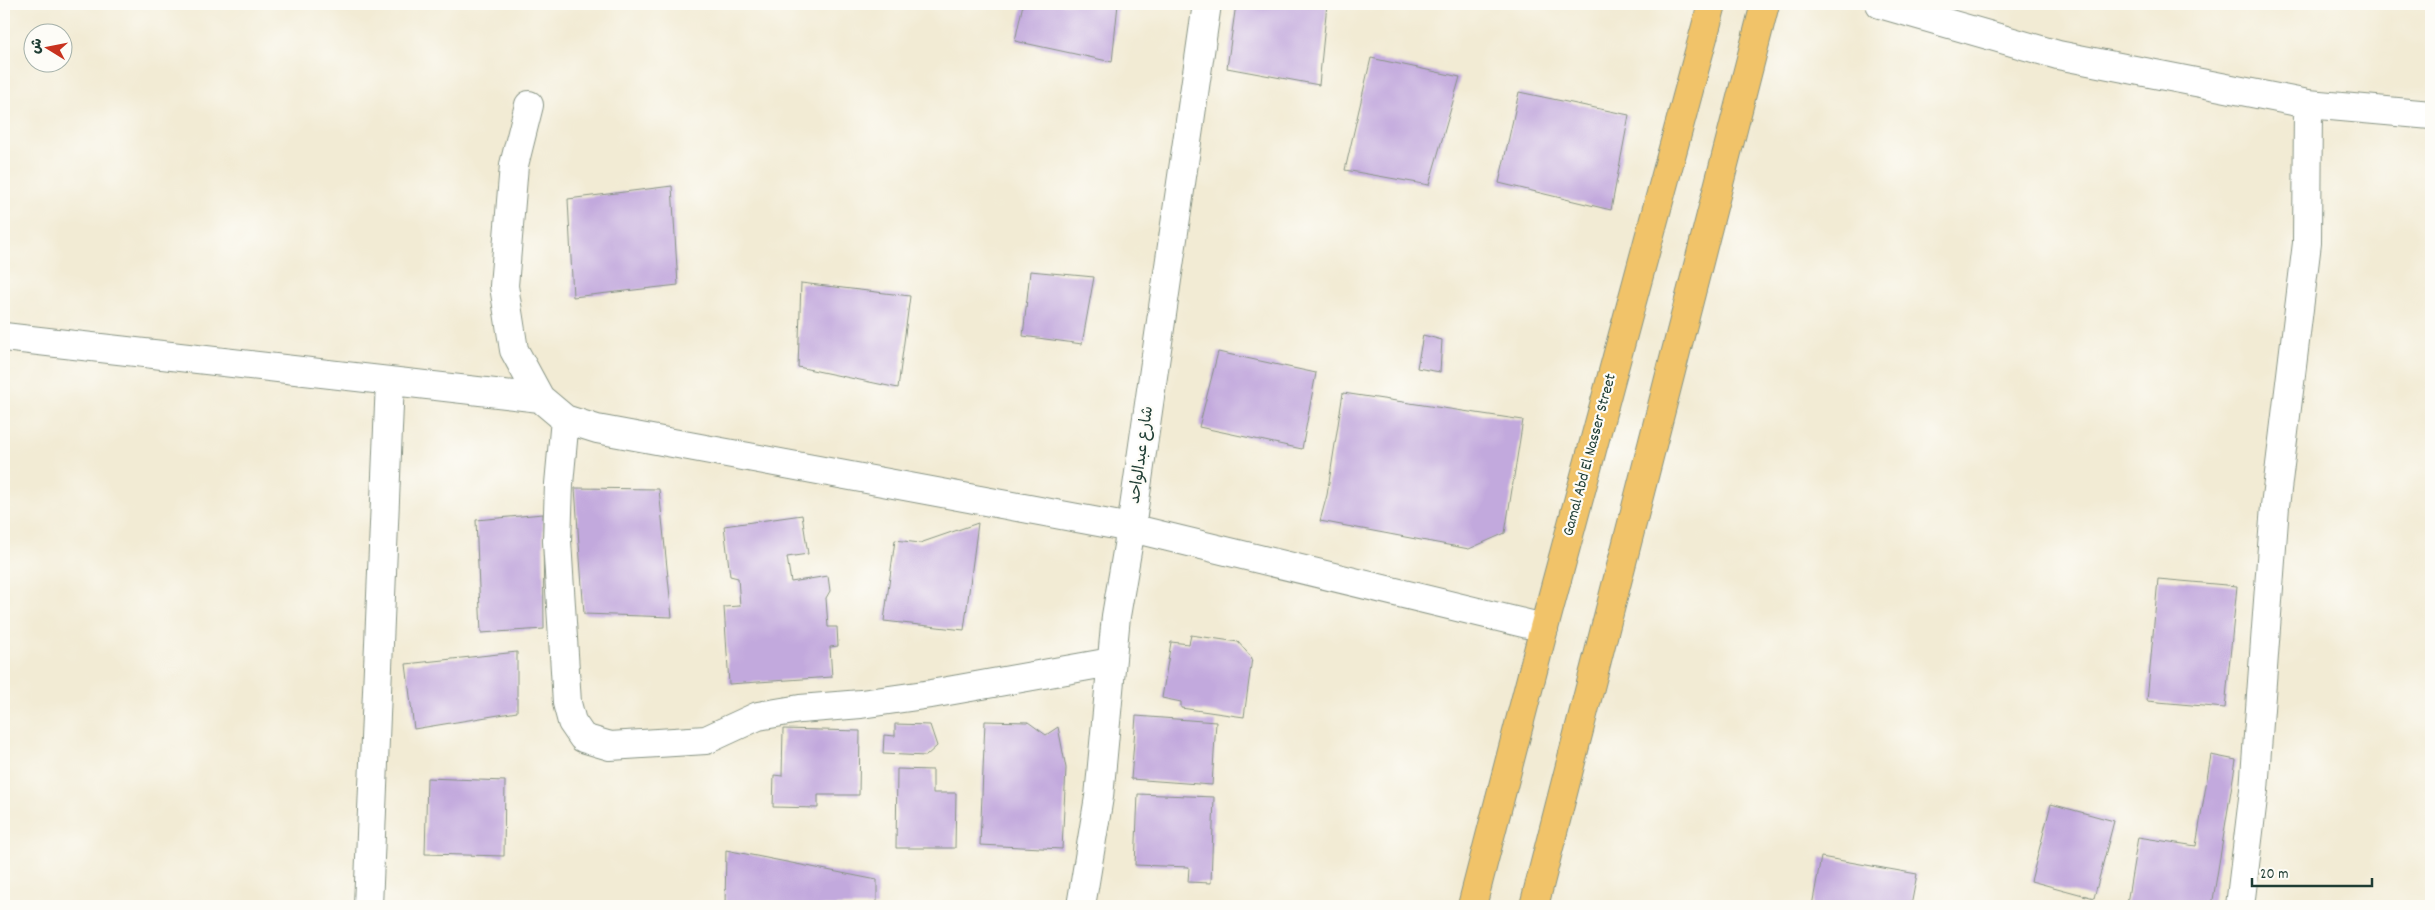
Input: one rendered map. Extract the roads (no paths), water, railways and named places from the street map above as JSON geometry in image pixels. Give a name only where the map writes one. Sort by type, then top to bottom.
[{"type":"main road","name":"Gamal Abd El Nasser Street","points":[[1472,906],[1544,628],[1712,4]]},
{"type":"main road","points":[[1534,906],[1765,4]]},
{"type":"street","name":"شارع عبدالواحد","points":[[1082,906],[1098,797],[1116,616],[1131,528],[1207,4]]},
{"type":"street","points":[[1880,4],[2058,55],[2308,104],[2431,115]]},
{"type":"street","points":[[2240,906],[2254,790],[2276,506],[2307,243],[2308,104]]},
{"type":"street","points":[[529,106],[514,165],[504,286],[514,350],[540,398],[565,419],[597,429],[1131,528],[1544,628]]},
{"type":"street","points":[[4,337],[540,398]]},
{"type":"street","points":[[368,906],[390,382]]},
{"type":"street","points":[[565,419],[559,484],[557,541],[566,703],[572,722],[584,738],[610,746],[706,740],[758,716],[800,709],[861,704],[930,694],[1111,662]]}]
